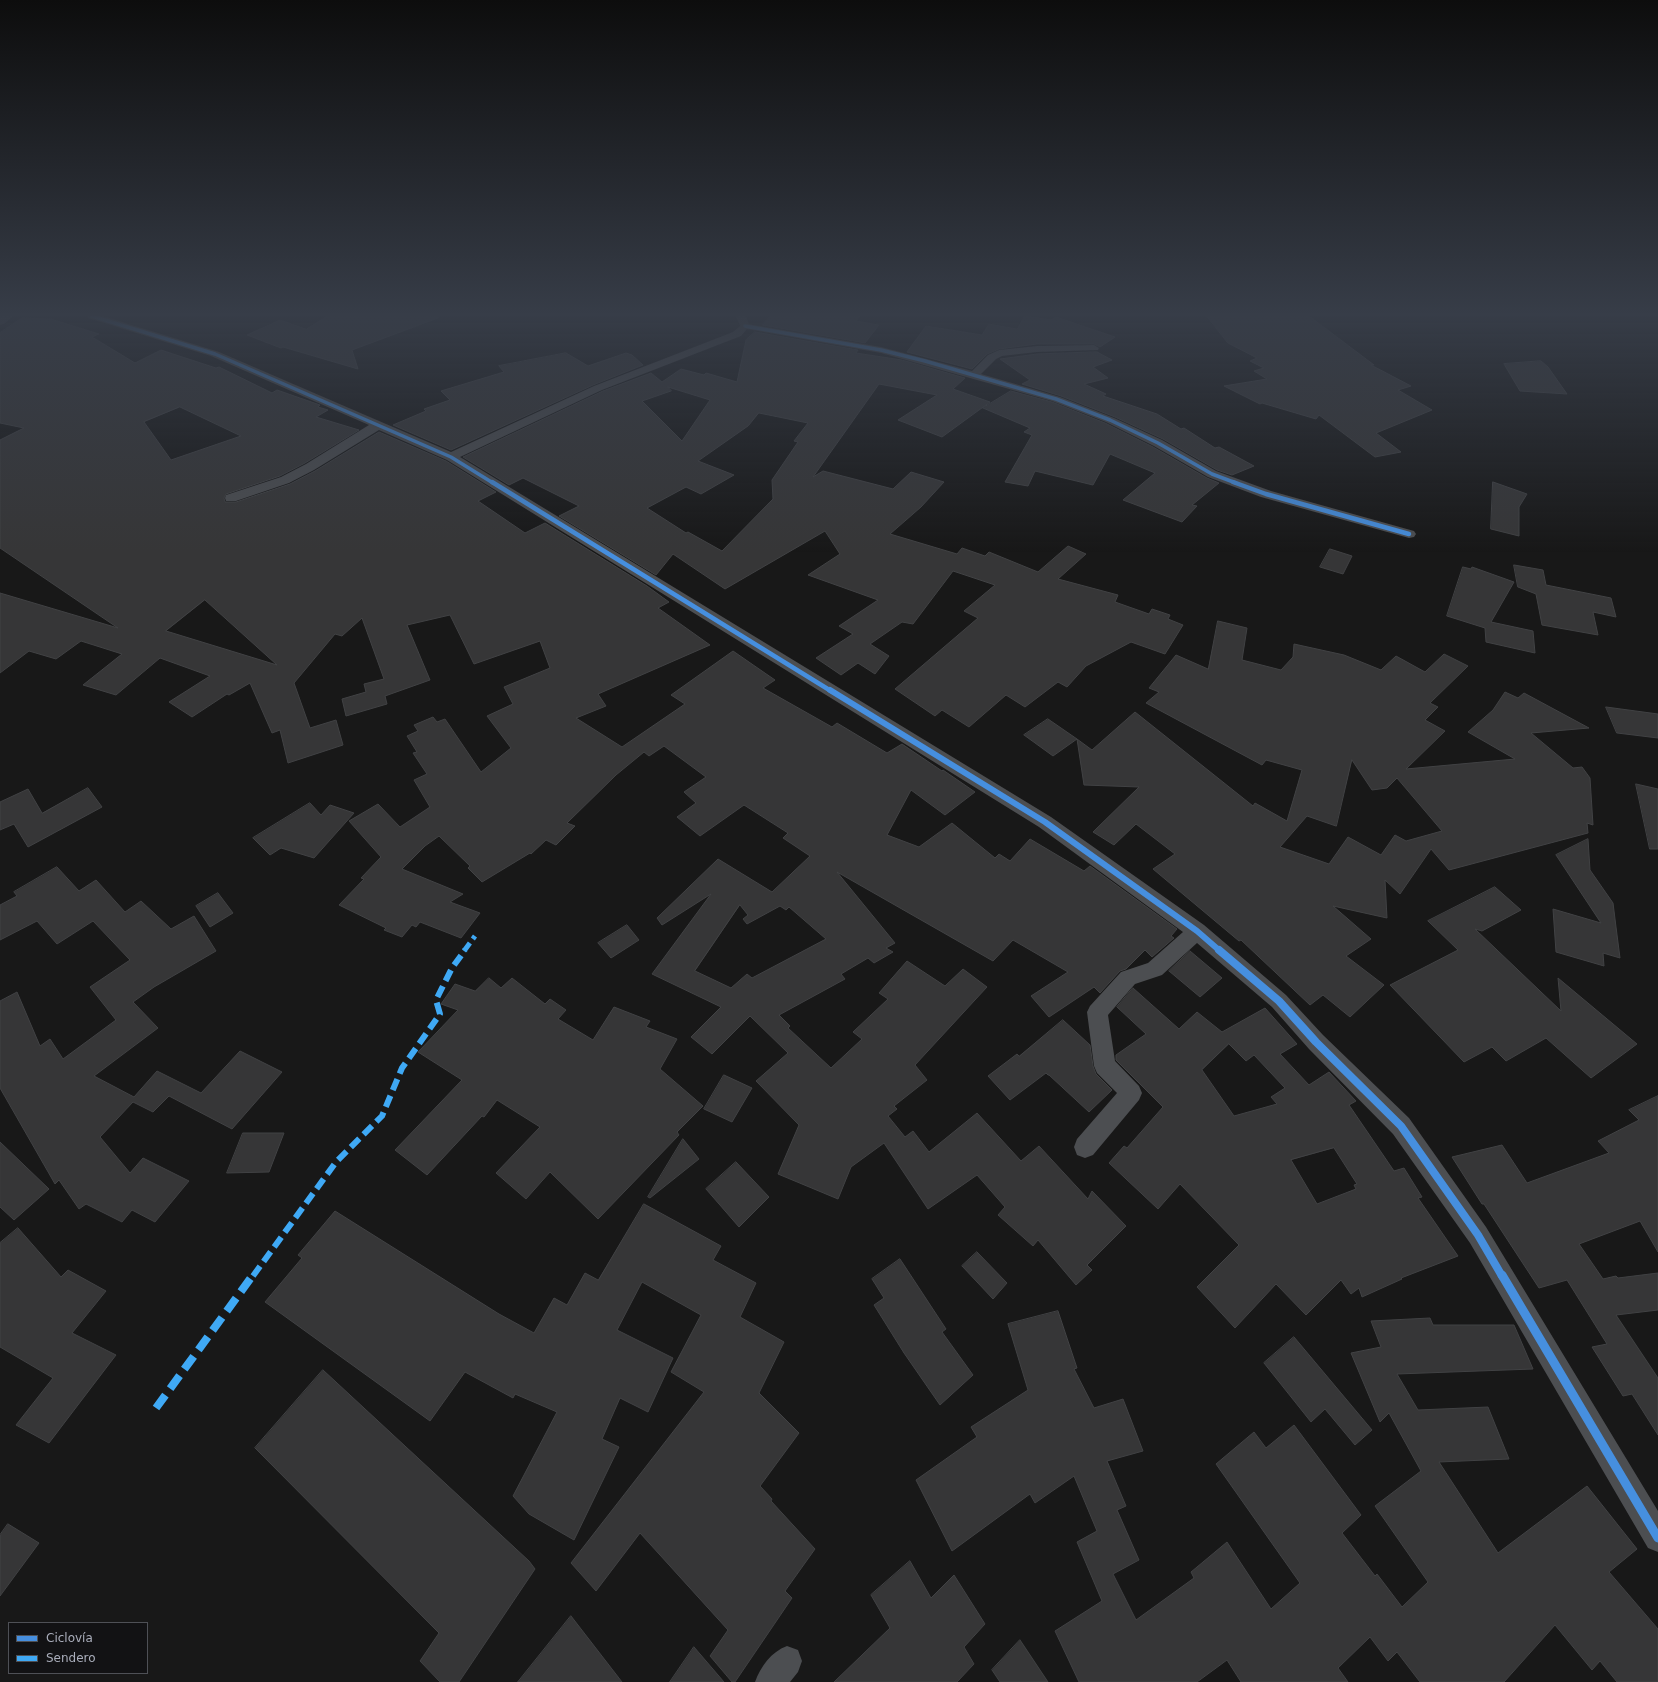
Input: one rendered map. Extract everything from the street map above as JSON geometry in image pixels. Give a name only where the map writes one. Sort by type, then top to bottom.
[{"type":"street","points":[[308,394],[451,457],[1045,822],[1197,931],[1279,1002],[1316,1042],[1401,1126],[1478,1235],[1658,1538]]},
{"type":"street","points":[[451,457],[584,394]]},
{"type":"street","points":[[1041,394],[1110,420],[1158,443],[1212,474],[1266,494],[1409,534]]},
{"type":"street","points":[[231,498],[285,480],[310,467],[378,425]]},
{"type":"street","points":[[1085,1147],[1131,1093],[1106,1066],[1097,1012],[1128,978],[1155,969],[1197,931]]},
{"type":"building","points":[[0,394],[290,394],[320,405],[318,407],[328,410],[316,417],[359,430],[305,463],[280,476],[226,494],[224,498],[225,502],[236,502],[290,484],[315,471],[379,432],[446,461],[496,492],[478,501],[525,533],[545,523],[647,586],[669,602],[658,608],[710,645],[598,694],[606,706],[576,718],[622,747],[685,704],[671,695],[733,651],[775,680],[763,688],[832,727],[837,723],[887,753],[902,744],[975,792],[945,815],[911,790],[887,835],[919,847],[952,823],[995,858],[999,854],[1010,861],[1030,839],[1084,871],[1090,866],[1177,929],[1171,936],[1174,938],[1152,957],[1145,950],[1126,969],[1120,971],[1100,993],[1094,987],[1049,1017],[1031,996],[1068,972],[1013,940],[993,961],[837,872],[895,943],[886,948],[893,952],[874,963],[868,958],[841,974],[845,979],[779,1015],[790,1026],[788,1028],[831,1068],[862,1039],[853,1032],[888,999],[879,993],[907,961],[945,986],[963,969],[987,987],[915,1065],[927,1080],[894,1106],[897,1109],[888,1116],[905,1137],[913,1131],[929,1152],[977,1113],[1021,1161],[1039,1146],[1088,1199],[1092,1191],[1126,1226],[1087,1265],[1092,1270],[1076,1285],[1038,1240],[1033,1246],[998,1215],[1005,1207],[977,1175],[928,1209],[884,1143],[851,1167],[838,1199],[778,1174],[799,1125],[756,1081],[788,1053],[750,1016],[712,1054],[691,1037],[721,1007],[652,974],[711,894],[662,925],[657,918],[718,859],[772,892],[810,856],[783,838],[788,833],[744,805],[700,836],[677,817],[696,803],[684,792],[706,777],[664,746],[649,756],[644,752],[616,775],[567,823],[575,826],[556,845],[546,840],[531,854],[530,853],[482,882],[468,868],[470,866],[439,836],[425,846],[402,869],[463,894],[450,902],[480,913],[461,938],[420,922],[416,927],[412,925],[402,937],[384,930],[386,928],[339,905],[364,879],[361,878],[381,857],[349,821],[378,804],[400,827],[430,807],[414,780],[427,774],[413,753],[417,752],[407,736],[418,731],[414,725],[433,717],[437,722],[445,719],[481,772],[511,748],[487,716],[513,704],[504,687],[550,668],[540,641],[474,664],[450,615],[407,625],[430,680],[385,696],[387,704],[346,716],[342,699],[366,692],[364,684],[384,679],[362,618],[342,636],[335,634],[294,683],[310,728],[336,720],[343,745],[288,763],[280,730],[272,733],[250,683],[229,695],[227,694],[192,717],[169,702],[210,676],[160,658],[116,695],[83,685],[122,654],[81,641],[56,659],[29,651],[0,673],[0,593],[118,628],[0,548],[0,440],[24,428],[0,423]],"holes":[[[180,407],[241,436],[171,460],[144,422]],[[205,600],[277,665],[166,631]],[[740,905],[748,915],[743,919],[747,924],[780,906],[786,910],[789,907],[826,939],[752,978],[747,974],[731,988],[695,971]]]},
{"type":"building","points":[[444,394],[572,394],[451,450],[393,425],[426,411],[424,409],[450,400]]},
{"type":"building","points":[[596,394],[661,394],[642,401],[682,441],[710,400],[692,394],[872,394],[813,477],[823,471],[893,489],[911,472],[944,482],[921,507],[890,534],[957,554],[962,548],[985,556],[989,552],[1038,572],[1068,546],[1086,554],[1058,579],[1118,595],[1115,602],[1149,614],[1152,609],[1170,615],[1168,619],[1183,625],[1165,654],[1131,642],[1086,666],[1067,687],[1058,682],[1025,707],[1006,695],[969,727],[942,710],[935,716],[895,689],[978,618],[964,611],[995,585],[953,571],[913,624],[902,622],[870,644],[889,656],[875,674],[858,663],[841,675],[816,658],[853,634],[839,626],[878,600],[808,575],[840,554],[825,531],[725,589],[673,554],[656,575],[559,516],[579,506],[523,478],[509,485],[463,457]],"holes":[[[759,413],[808,423],[794,441],[798,442],[772,480],[773,499],[722,551],[688,532],[686,533],[647,508],[686,487],[701,494],[734,475],[698,461],[748,426]]]},
{"type":"building","points":[[934,394],[969,394],[990,402],[942,437],[898,420],[937,395]]},
{"type":"building","points":[[1005,394],[1024,394],[1052,402],[1105,423],[1219,483],[1192,505],[1197,506],[1182,522],[1123,500],[1155,473],[1110,454],[1093,485],[1035,471],[1028,486],[1005,482],[1032,435],[1024,432],[1030,428],[983,408]]},
{"type":"building","points":[[1056,394],[1105,394],[1103,396],[1157,414],[1181,429],[1184,428],[1215,448],[1219,447],[1254,466],[1232,475],[1217,470],[1163,439],[1115,417]]},
{"type":"building","points":[[1241,394],[1406,394],[1432,410],[1376,433],[1401,452],[1375,457],[1319,415],[1316,419],[1262,403],[1260,404]]},
{"type":"building","points":[[1493,482],[1527,494],[1519,507],[1519,536],[1491,529]]},
{"type":"building","points":[[1330,549],[1352,556],[1343,574],[1320,567]]},
{"type":"building","points":[[1514,565],[1543,570],[1546,585],[1611,598],[1616,617],[1593,612],[1598,635],[1542,625],[1536,594],[1518,587]]},
{"type":"building","points":[[1463,567],[1471,569],[1472,567],[1514,582],[1491,622],[1533,631],[1535,653],[1486,642],[1485,628],[1447,616]]},
{"type":"building","points":[[1218,621],[1247,628],[1242,660],[1281,670],[1293,657],[1294,644],[1344,655],[1381,670],[1396,656],[1425,672],[1444,654],[1468,666],[1430,703],[1438,707],[1425,720],[1445,731],[1406,769],[1515,759],[1468,732],[1493,710],[1505,692],[1518,698],[1524,693],[1589,728],[1531,733],[1573,768],[1582,767],[1590,778],[1593,825],[1587,823],[1588,833],[1449,870],[1431,849],[1400,894],[1385,880],[1387,918],[1333,906],[1371,939],[1346,956],[1384,985],[1350,1017],[1323,995],[1310,1005],[1241,940],[1239,941],[1153,869],[1175,854],[1136,824],[1114,845],[1093,832],[1139,787],[1084,785],[1077,739],[1092,750],[1135,712],[1253,806],[1255,803],[1287,821],[1302,770],[1266,760],[1262,765],[1146,703],[1159,692],[1149,688],[1176,655],[1208,669]],"holes":[[[1352,760],[1372,790],[1387,788],[1397,778],[1442,831],[1406,841],[1395,835],[1381,855],[1348,837],[1329,864],[1280,847],[1307,816],[1336,826]]]},
{"type":"building","points":[[1606,707],[1658,714],[1658,738],[1617,733]]},
{"type":"building","points":[[1048,719],[1077,739],[1053,756],[1024,735]]},
{"type":"building","points":[[1636,784],[1658,789],[1658,849],[1650,849]]},
{"type":"building","points":[[88,788],[102,807],[28,847],[14,824],[0,830],[0,802],[28,789],[42,813]]},
{"type":"building","points":[[310,803],[321,815],[330,805],[354,813],[314,858],[281,848],[270,855],[253,838]]},
{"type":"building","points":[[1588,839],[1590,870],[1613,903],[1620,958],[1603,953],[1604,966],[1556,952],[1553,909],[1601,923],[1556,855]]},
{"type":"building","points":[[57,867],[79,891],[96,880],[125,912],[141,901],[171,929],[194,916],[216,951],[154,987],[133,1002],[158,1028],[94,1076],[134,1097],[157,1071],[201,1093],[240,1051],[282,1072],[232,1129],[169,1096],[153,1112],[133,1102],[100,1137],[130,1173],[143,1158],[189,1181],[155,1222],[132,1210],[122,1222],[86,1204],[79,1209],[59,1180],[55,1184],[0,1088],[0,1001],[17,992],[40,1046],[50,1039],[63,1059],[116,1020],[90,987],[130,960],[93,921],[57,944],[37,921],[0,940],[0,905],[17,896],[14,892]]},
{"type":"building","points":[[1495,887],[1521,910],[1482,931],[1475,929],[1561,1011],[1558,978],[1637,1044],[1591,1078],[1546,1038],[1506,1061],[1492,1047],[1464,1062],[1390,985],[1458,950],[1428,921]]},
{"type":"building","points":[[218,893],[233,913],[210,927],[196,906]]},
{"type":"building","points":[[627,925],[639,940],[611,958],[598,943]]},
{"type":"building","points":[[1190,951],[1222,978],[1200,997],[1169,971]]},
{"type":"building","points":[[489,978],[501,988],[512,978],[545,1004],[550,999],[566,1010],[558,1019],[593,1040],[614,1007],[650,1021],[646,1027],[677,1039],[660,1069],[703,1106],[677,1132],[679,1135],[598,1219],[550,1172],[526,1199],[496,1173],[540,1127],[497,1100],[484,1117],[482,1116],[427,1175],[395,1150],[462,1080],[418,1052],[458,1010],[441,1004],[455,984],[475,991]]},
{"type":"building","points":[[1133,988],[1179,1029],[1197,1012],[1222,1032],[1265,1008],[1297,1044],[1280,1054],[1309,1085],[1329,1072],[1356,1101],[1349,1105],[1394,1171],[1404,1168],[1422,1197],[1418,1198],[1458,1256],[1401,1278],[1402,1279],[1362,1297],[1359,1288],[1351,1294],[1341,1280],[1306,1315],[1276,1284],[1235,1328],[1197,1287],[1239,1245],[1180,1184],[1158,1209],[1109,1163],[1124,1146],[1127,1148],[1163,1107],[1116,1060],[1116,1055],[1146,1034],[1117,1007]],"holes":[[[1229,1044],[1246,1061],[1254,1055],[1285,1088],[1271,1097],[1277,1104],[1234,1116],[1202,1070]],[[1334,1148],[1357,1184],[1354,1185],[1356,1189],[1317,1204],[1291,1160]]]},
{"type":"building","points":[[1063,1020],[1090,1045],[1093,1066],[1096,1074],[1112,1090],[1089,1112],[1046,1073],[1010,1100],[988,1076],[1017,1054],[1019,1056]]},
{"type":"building","points":[[724,1075],[752,1088],[732,1122],[704,1109]]},
{"type":"building","points":[[1658,1096],[1658,1252],[1640,1221],[1579,1244],[1603,1279],[1616,1276],[1618,1278],[1658,1273],[1658,1310],[1616,1315],[1658,1378],[1658,1435],[1632,1394],[1623,1396],[1592,1347],[1607,1344],[1567,1280],[1539,1288],[1452,1157],[1502,1145],[1527,1183],[1609,1153],[1598,1141],[1639,1120],[1629,1110]]},
{"type":"building","points":[[243,1133],[284,1133],[269,1172],[227,1173]]},
{"type":"building","points":[[683,1139],[699,1159],[650,1198],[648,1197]]},
{"type":"building","points":[[0,1142],[49,1189],[14,1220],[0,1207]]},
{"type":"building","points":[[736,1162],[769,1197],[739,1227],[706,1189]]},
{"type":"building","points":[[644,1204],[721,1246],[713,1260],[756,1283],[740,1317],[784,1342],[759,1393],[799,1433],[760,1486],[772,1499],[771,1501],[815,1549],[785,1591],[792,1598],[735,1682],[732,1682],[710,1656],[728,1630],[640,1533],[596,1591],[571,1563],[704,1392],[671,1372],[701,1315],[642,1282],[617,1330],[673,1358],[648,1412],[620,1398],[602,1439],[619,1447],[574,1540],[529,1514],[513,1496],[557,1412],[515,1394],[513,1398],[465,1372],[430,1421],[265,1302],[302,1258],[298,1255],[335,1211],[499,1314],[534,1333],[554,1298],[567,1305],[585,1273],[598,1280]]},
{"type":"building","points":[[18,1228],[61,1277],[68,1270],[106,1291],[72,1333],[116,1355],[49,1443],[16,1425],[53,1378],[0,1347],[0,1243]]},
{"type":"building","points":[[977,1252],[1007,1283],[993,1299],[962,1266]]},
{"type":"building","points":[[900,1259],[946,1329],[942,1332],[973,1375],[940,1405],[904,1353],[874,1305],[884,1298],[872,1279]]},
{"type":"building","points":[[1058,1311],[1077,1368],[1074,1369],[1094,1408],[1123,1399],[1143,1451],[1107,1461],[1126,1506],[1117,1510],[1139,1560],[1113,1574],[1136,1620],[1194,1578],[1191,1572],[1227,1542],[1271,1609],[1300,1583],[1216,1464],[1254,1432],[1266,1448],[1294,1425],[1361,1515],[1342,1533],[1375,1576],[1377,1574],[1402,1607],[1428,1582],[1375,1506],[1421,1471],[1389,1413],[1380,1422],[1351,1353],[1381,1347],[1371,1321],[1430,1318],[1433,1325],[1514,1325],[1533,1369],[1397,1374],[1418,1410],[1488,1407],[1509,1459],[1439,1462],[1498,1553],[1587,1486],[1637,1549],[1609,1572],[1658,1629],[1658,1682],[1617,1682],[1600,1661],[1592,1670],[1555,1625],[1504,1682],[1420,1682],[1397,1652],[1388,1661],[1370,1637],[1338,1668],[1348,1682],[1241,1682],[1227,1660],[1197,1682],[1079,1682],[1055,1631],[1102,1601],[1077,1542],[1097,1531],[1074,1476],[1035,1503],[1030,1494],[952,1551],[916,1480],[977,1437],[971,1427],[1028,1390],[1008,1324]]},
{"type":"building","points":[[1294,1337],[1372,1430],[1355,1445],[1325,1409],[1311,1422],[1264,1363]]},
{"type":"building","points":[[323,1370],[529,1561],[535,1569],[459,1682],[440,1682],[420,1661],[439,1633],[255,1448]]},
{"type":"building","points":[[8,1524],[39,1543],[0,1596],[0,1535]]},
{"type":"building","points":[[910,1561],[931,1598],[954,1575],[985,1624],[964,1647],[974,1664],[957,1682],[834,1682],[890,1628],[871,1595]]},
{"type":"building","points":[[571,1616],[622,1682],[518,1682]]},
{"type":"building","points":[[1020,1640],[1048,1682],[1000,1682],[992,1670]]},
{"type":"building","points":[[694,1647],[724,1682],[670,1682]]},
{"type":"marked path","points":[[156,1408],[336,1162],[382,1116],[402,1068],[440,1014],[436,1000],[452,968],[475,936]]},
{"type":"cycle path","points":[[308,394],[451,457],[1045,822],[1197,931],[1279,1001],[1316,1042],[1401,1126],[1478,1235],[1658,1538]]},
{"type":"cycle path","points":[[1040,394],[1110,420],[1158,443],[1212,474],[1266,494],[1409,534]]}]
